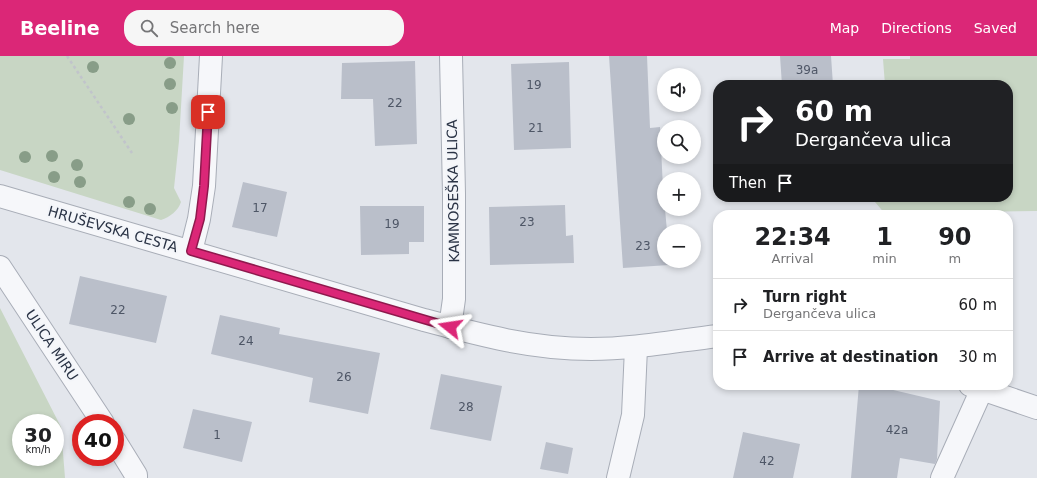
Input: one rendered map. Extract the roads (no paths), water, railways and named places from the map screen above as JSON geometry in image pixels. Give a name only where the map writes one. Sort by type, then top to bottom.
[{"type":"street","points":[[191,251],[200,219],[204,186],[211,56]]},
{"type":"street","name":"KAMNOSEŠKA ULICA","points":[[450,327],[454,299],[454,194],[451,56]]},
{"type":"street","name":"HRUŠEVSKA CESTA","points":[[0,196],[494,339],[572,349],[636,348],[713,337]]},
{"type":"street","name":"ULICA MIRU","points":[[0,267],[97,414]]},
{"type":"street","points":[[618,478],[633,414],[636,348]]},
{"type":"street","points":[[942,478],[975,390]]},
{"type":"street","points":[[985,390],[1037,408]]},
{"type":"street","points":[[124,455],[138,477]]}]
